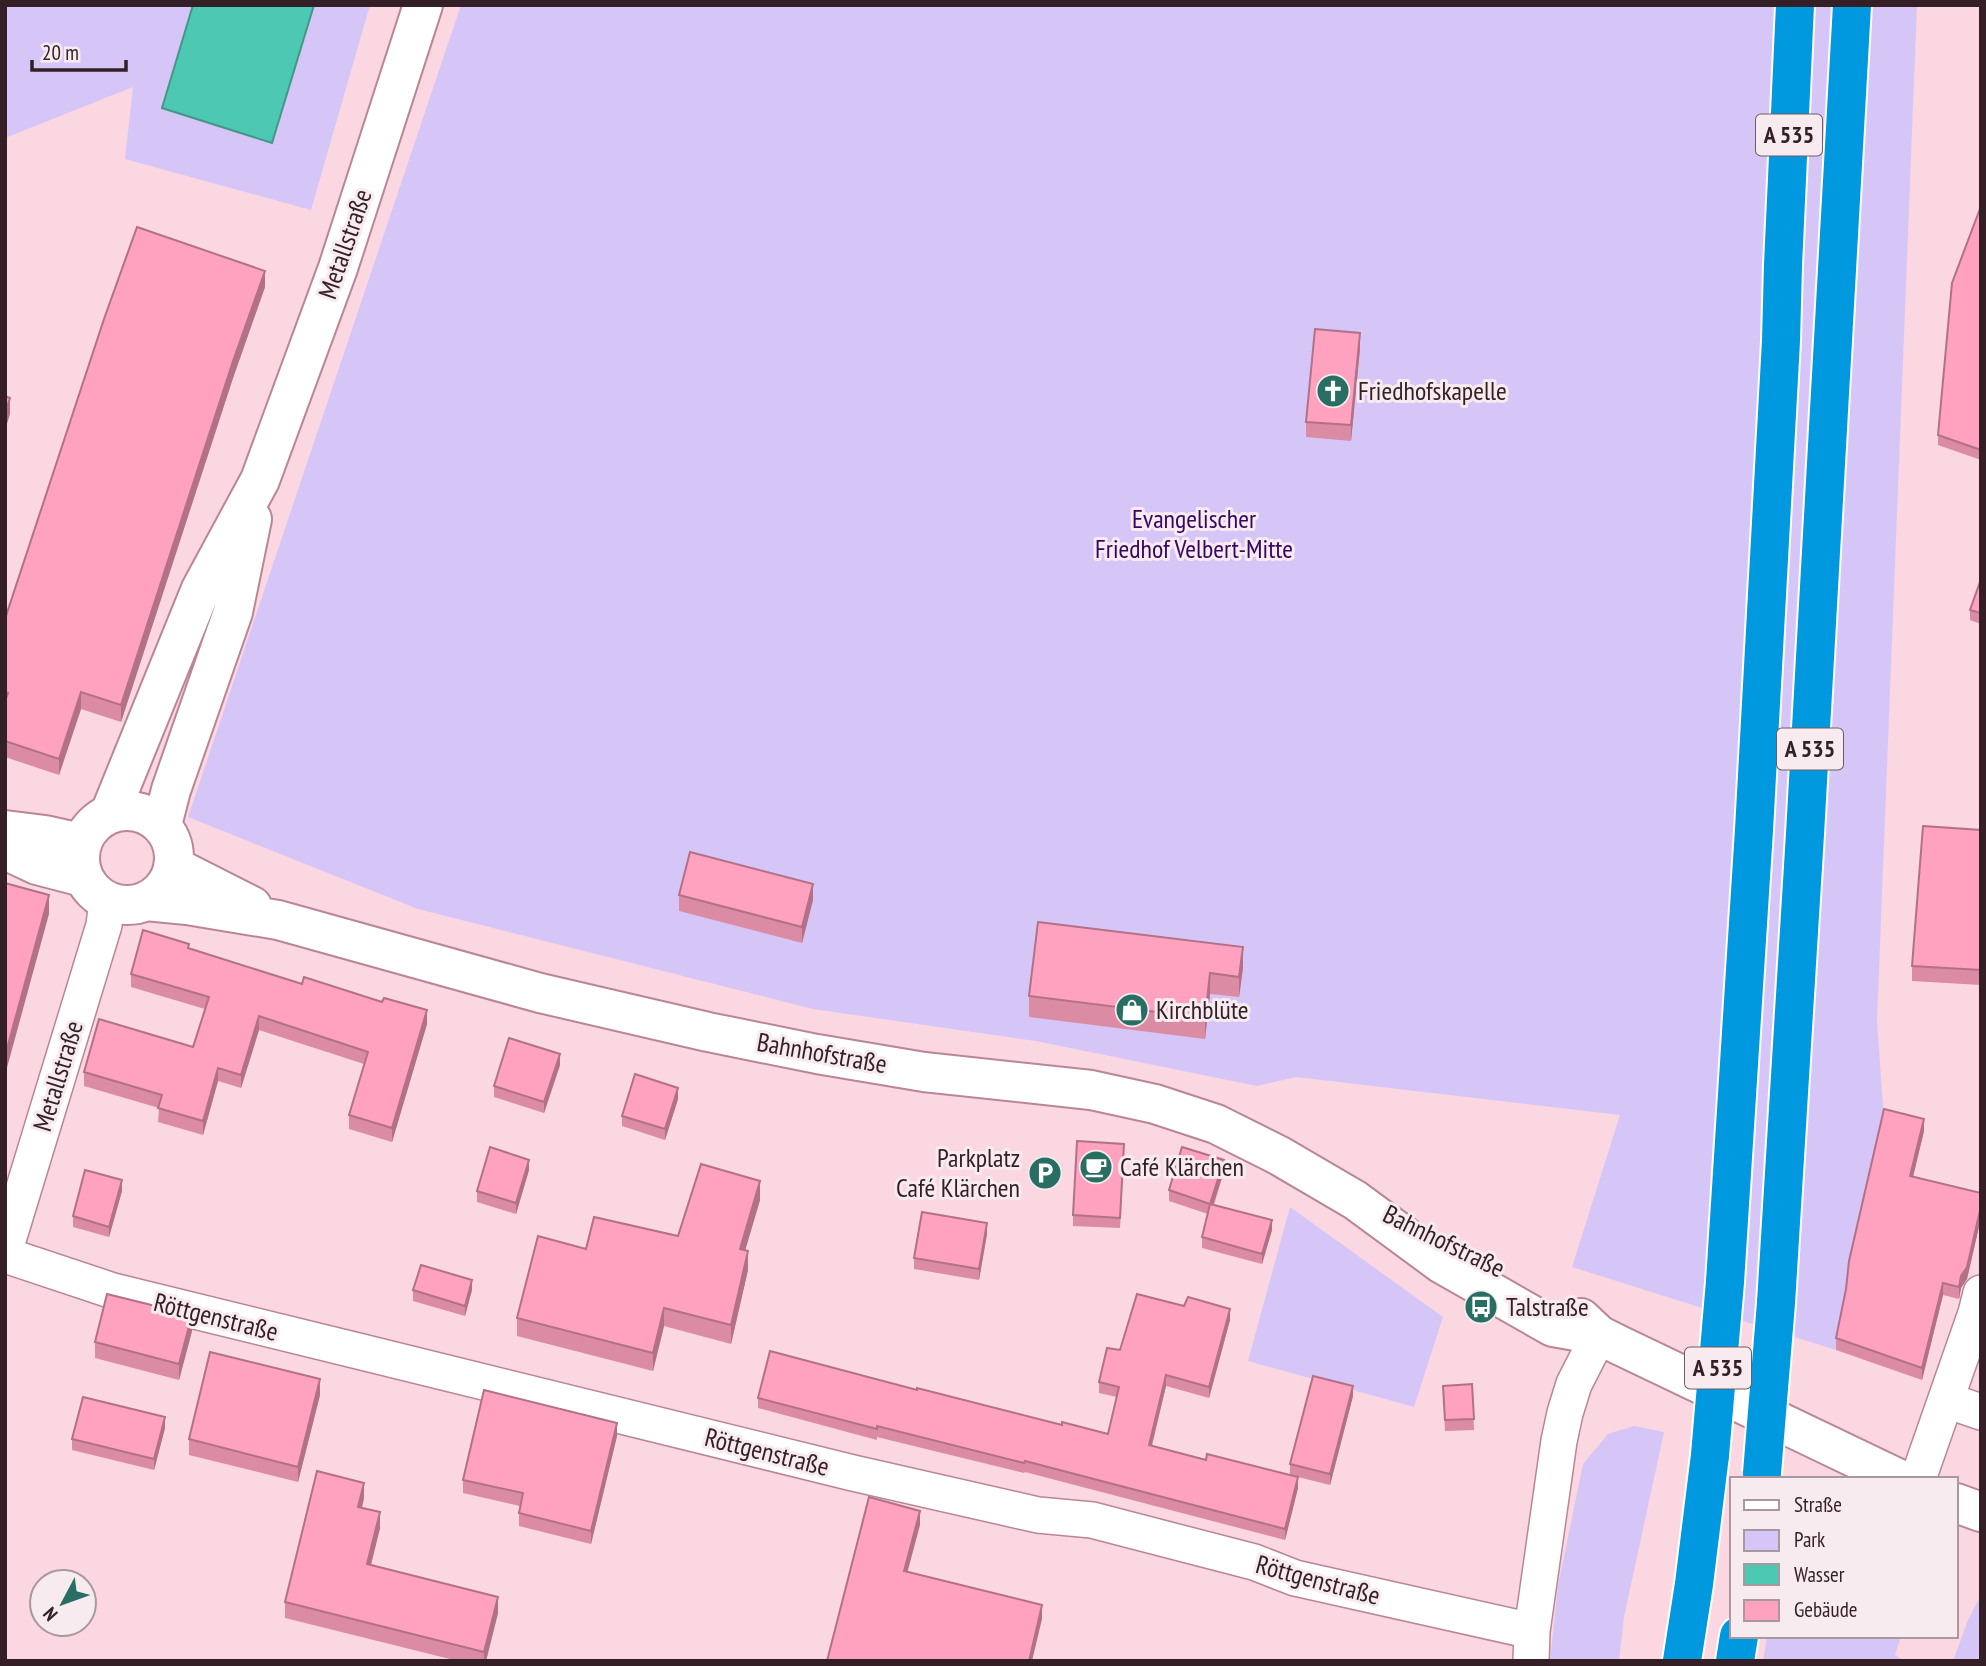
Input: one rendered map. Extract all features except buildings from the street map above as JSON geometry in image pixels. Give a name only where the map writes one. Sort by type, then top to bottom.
[{"type":"highway","name":"A 535","points":[[1682,1661],[1710,1455],[1725,1282],[1780,355],[1795,5]]},
{"type":"highway","name":"A 535","points":[[1761,1476],[1776,1304],[1806,820],[1852,5]]},
{"type":"highway","points":[[1735,1661],[1738,1638]]},
{"type":"street","name":"Metallstraße","points":[[110,813],[201,589],[260,480],[338,268],[423,5]]},
{"type":"street","name":"Metallstraße","points":[[162,825],[171,790],[233,612],[260,480]]},
{"type":"street","points":[[5,830],[45,835],[91,874],[118,904],[134,905],[146,901],[163,888],[173,866],[173,845],[162,825],[139,811],[110,813],[89,828],[91,874]]},
{"type":"street","points":[[5,850],[37,865],[91,874]]},
{"type":"street","name":"Bahnhofstraße","points":[[173,866],[278,920]]},
{"type":"street","name":"Metallstraße","points":[[5,1252],[104,925],[91,874]]},
{"type":"street","name":"Bahnhofstraße","points":[[146,901],[278,920],[540,993],[708,1032],[911,1070],[1091,1090],[1155,1104],[1216,1124],[1278,1155],[1355,1200],[1456,1242],[1567,1305],[1599,1335],[1895,1477]]},
{"type":"street","name":"Röttgenstraße","points":[[5,1252],[113,1291],[309,1340],[853,1473],[1038,1515],[1092,1520],[1254,1562],[1295,1578],[1531,1646]]},
{"type":"street","points":[[1919,1477],[1981,1293]]},
{"type":"street","points":[[1531,1646],[1565,1413],[1574,1384],[1599,1335]]},
{"type":"street","points":[[1946,1400],[1981,1412]]},
{"type":"street","points":[[1958,1504],[1981,1512]]},
{"type":"green space","points":[[5,5],[370,5],[311,210],[125,159],[133,87],[5,138]]},
{"type":"green space","name":"Evangelischer Friedhof Velbert-Mitte","points":[[461,5],[1917,5],[1877,1021],[1884,1121],[1836,1350],[1572,1267],[1620,1115],[1296,1077],[1257,1086],[1036,1041],[813,1009],[418,909],[188,817]]},
{"type":"green space","points":[[1290,1207],[1443,1317],[1414,1407],[1248,1361]]},
{"type":"green space","points":[[1634,1426],[1664,1432],[1624,1617],[1619,1661],[1550,1661],[1558,1586],[1583,1464],[1608,1434]]},
{"type":"green space","points":[[1981,1595],[1981,1661],[1953,1661],[1968,1620]]},
{"type":"green space","points":[[1767,1638],[1900,1638],[1895,1655],[1905,1661],[1763,1661]]},
{"type":"water","points":[[193,5],[314,5],[272,143],[162,108]]},
{"type":"place","name":"Friedhofskapelle","points":[[1333,391]]},
{"type":"place","name":"Kirchblüte","points":[[1132,1010]]},
{"type":"place","name":"Café Klärchen","points":[[1096,1167]]},
{"type":"place","name":"Parkplatz Café Klärchen","points":[[1045,1173]]},
{"type":"place","name":"Talstraße","points":[[1481,1307]]}]
